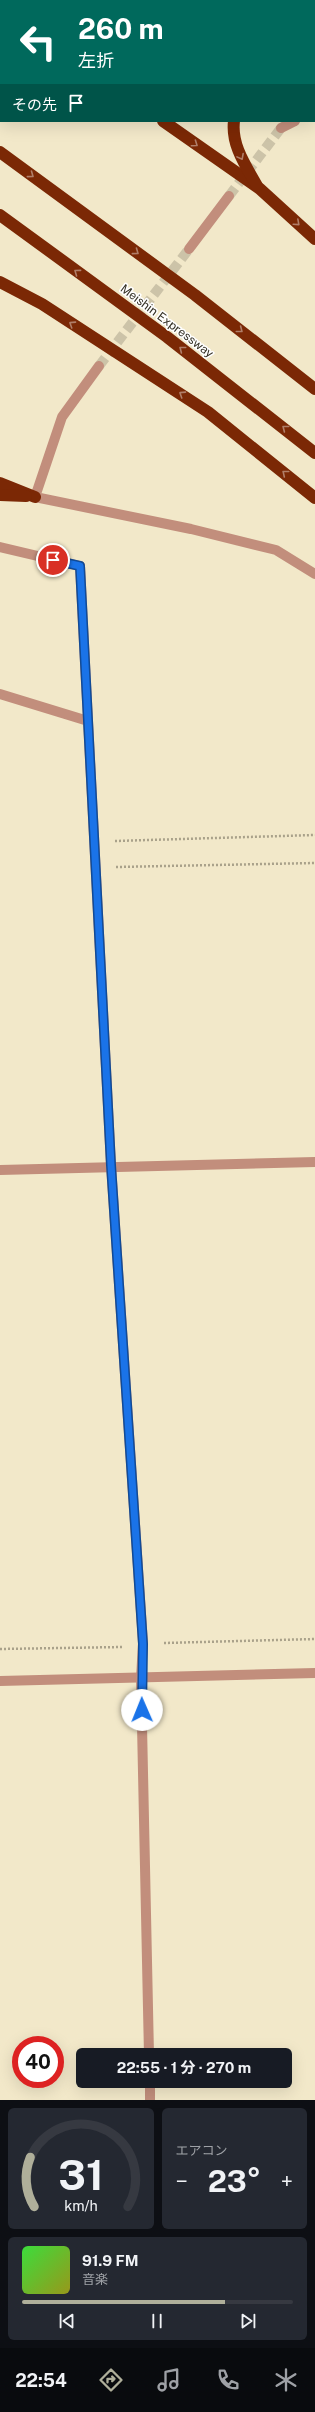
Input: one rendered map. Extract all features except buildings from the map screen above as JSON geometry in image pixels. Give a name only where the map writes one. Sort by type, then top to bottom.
[{"type":"highway","points":[[164,122],[260,190],[315,239]]},
{"type":"highway","points":[[234,122],[233,132],[238,152],[260,190]]},
{"type":"highway","points":[[0,152],[195,295],[315,389]]},
{"type":"highway","name":"Meishin Expressway","points":[[0,215],[167,337],[315,453]]},
{"type":"highway","points":[[0,282],[42,304],[208,412],[315,498]]},
{"type":"highway","points":[[0,483],[35,496]]},
{"type":"highway","points":[[0,495],[35,496]]},
{"type":"street","points":[[281,128],[293,122]]},
{"type":"street","points":[[189,249],[229,196]]},
{"type":"street","points":[[99,366],[62,417],[35,496],[191,529],[276,550],[315,574]]},
{"type":"street","points":[[0,547],[80,566],[111,1165],[143,1644],[141,1678],[150,2048]]},
{"type":"street","points":[[0,694],[88,721]]},
{"type":"street","points":[[0,1170],[111,1165],[315,1162]]},
{"type":"street","points":[[0,1681],[315,1673]]},
{"type":"street","points":[[150,2088],[150,2100]]},
{"type":"path","points":[[94,842],[315,835]]},
{"type":"path","points":[[96,868],[315,863]]},
{"type":"path","points":[[0,1649],[124,1647],[143,1644],[315,1639]]},
{"type":"tunnel","points":[[229,196],[281,128]]},
{"type":"tunnel","points":[[99,366],[189,249]]},
{"type":"route","points":[[53,560],[80,566],[111,1165],[143,1644],[141,1678],[142,1710]]}]
